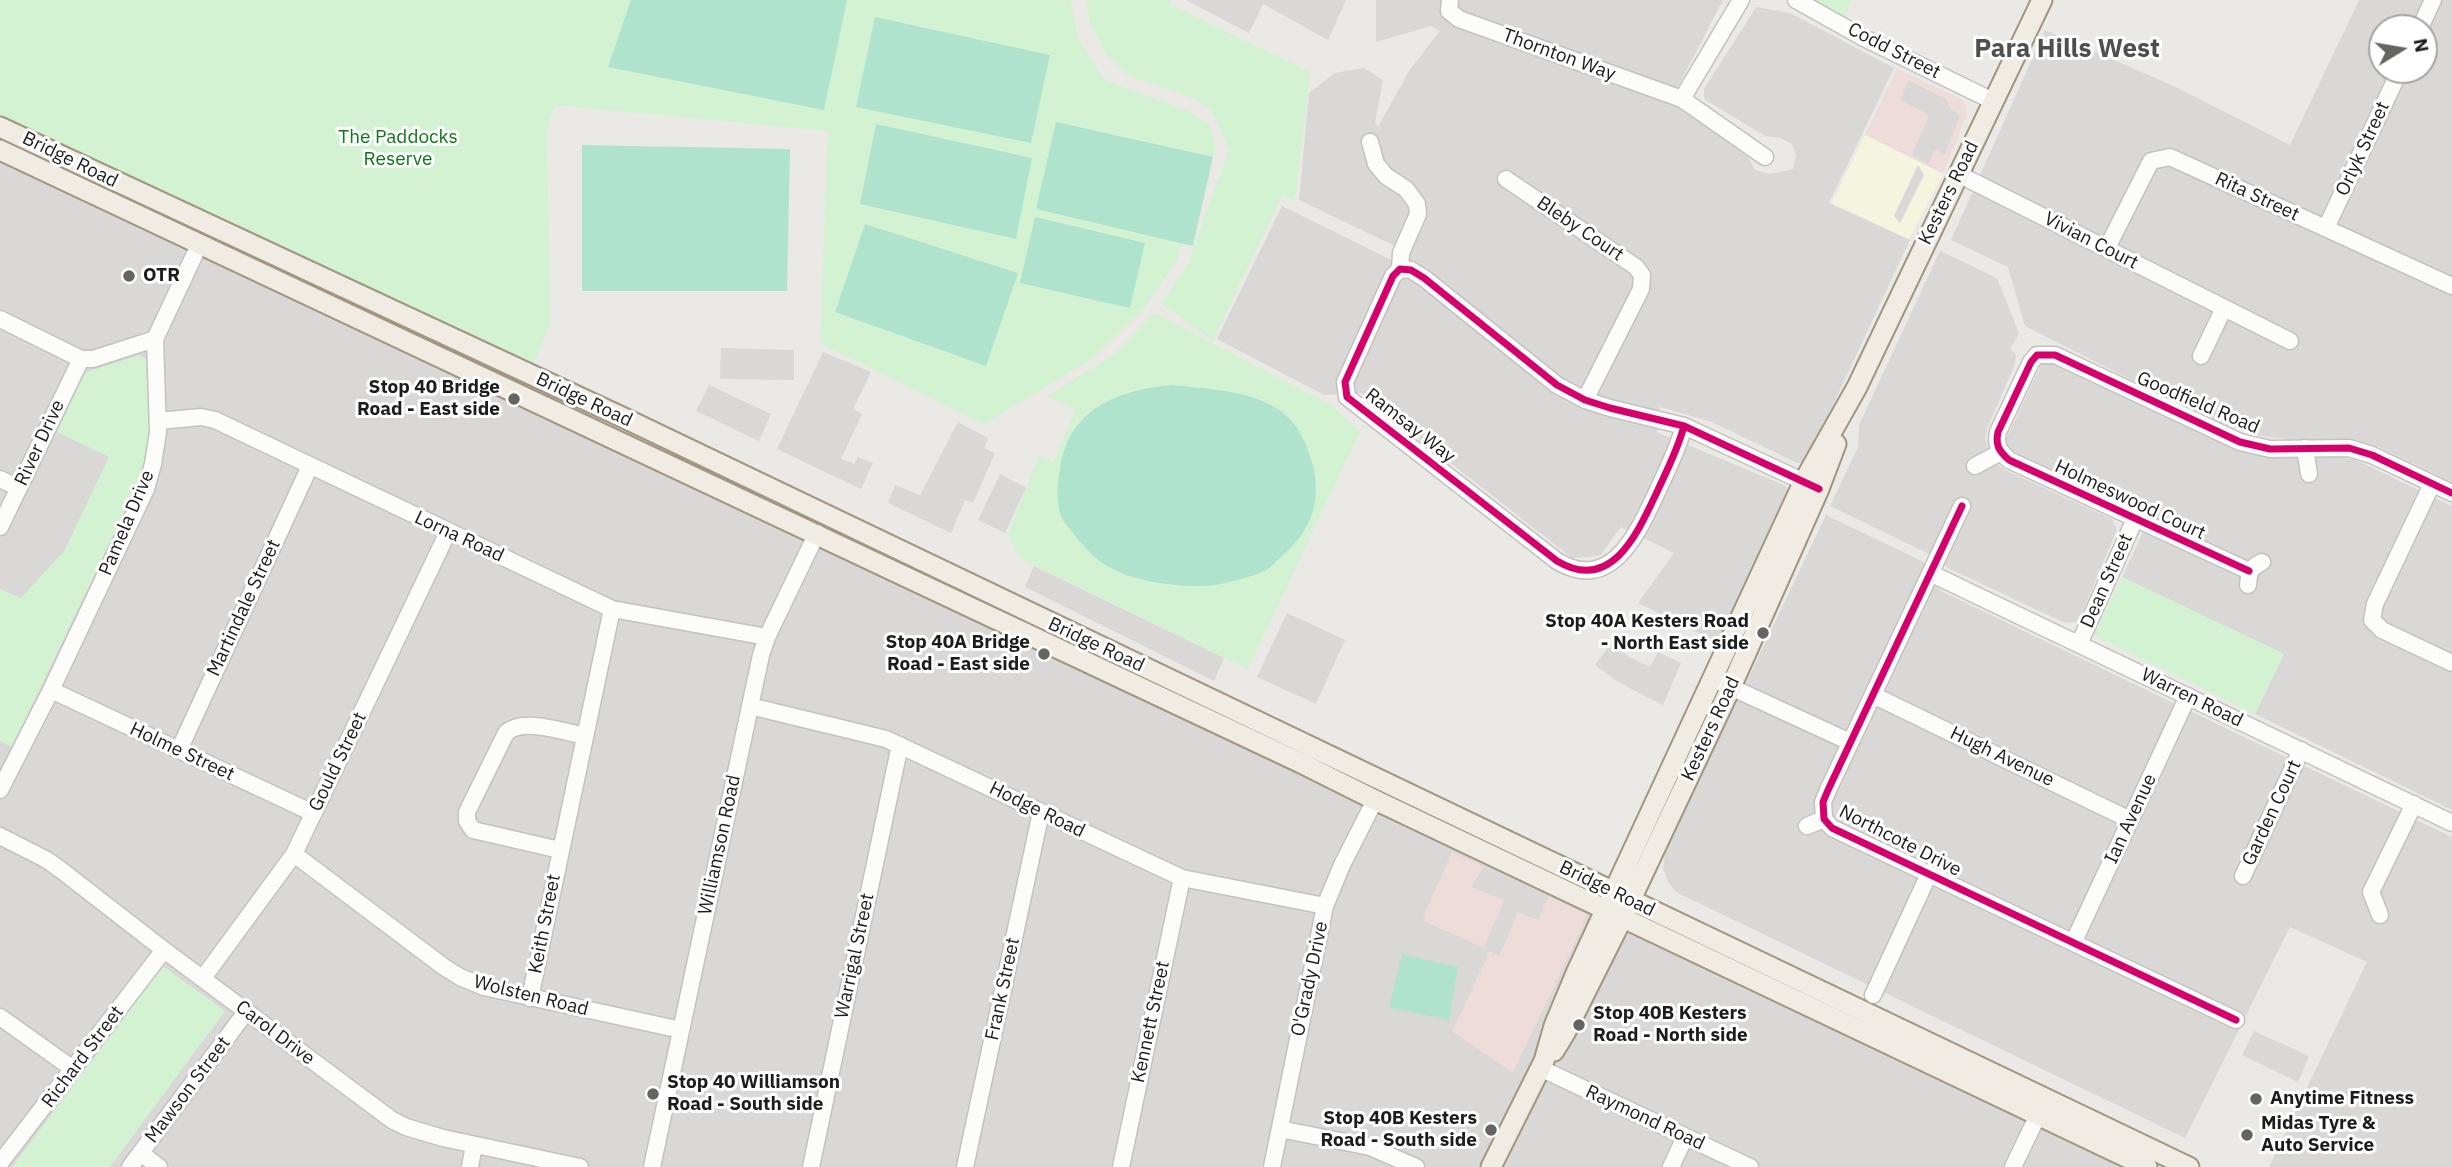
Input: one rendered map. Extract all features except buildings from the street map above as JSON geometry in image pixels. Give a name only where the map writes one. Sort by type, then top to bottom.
[{"type":"main road","name":"Kesters Road","points":[[1490,1167],[1542,1064],[1554,1026],[1619,904],[1712,680],[1811,485],[2042,0]]},
{"type":"main road","name":"Bridge Road","points":[[0,127],[203,234],[654,457],[817,533],[992,606],[1383,782],[1619,904],[2042,1107],[2189,1167]]},
{"type":"main road","name":"Bridge Road","points":[[0,150],[203,234],[273,253],[663,437],[826,515],[992,606],[1375,800],[1619,904],[1658,913],[2042,1107],[2147,1167]]},
{"type":"main road","points":[[654,457],[663,437]]},
{"type":"main road","name":"Kesters Road","points":[[1619,904],[1646,869],[1731,687],[1811,485]]},
{"type":"main road","points":[[817,533],[826,515]]},
{"type":"main road","points":[[1375,800],[1383,782]]},
{"type":"main road","points":[[1646,869],[1651,899],[1658,913]]},
{"type":"street","name":"Thornton Way","points":[[1450,0],[1449,11],[1459,19],[1682,99],[1766,157]]},
{"type":"street","points":[[1682,99],[1741,0]]},
{"type":"street","name":"Codd Street","points":[[1796,0],[1864,38],[1993,101]]},
{"type":"street","name":"Orlyk Street","points":[[2326,229],[2393,84]]},
{"type":"street","name":"Ramsay Way","points":[[1370,142],[1376,164],[1386,176],[1406,189],[1417,204],[1418,214],[1401,253],[1400,269],[1388,285],[1345,382],[1347,397],[1567,567],[1590,570],[1612,562],[1627,548],[1638,532],[1679,444],[1684,426]]},
{"type":"street","name":"Rita Street","points":[[2106,248],[2151,161],[2170,157],[2452,286]]},
{"type":"street","name":"Vivian Court","points":[[1958,174],[2290,341]]},
{"type":"street","name":"Bleby Court","points":[[1506,179],[1636,267],[1642,275],[1641,289],[1585,400]]},
{"type":"street","name":"Pamela Drive","points":[[0,790],[51,690],[146,489],[153,464],[159,421],[155,339],[203,234]]},
{"type":"street","points":[[1400,269],[1411,270],[1424,278],[1557,385],[1585,400],[1684,426],[1811,485]]},
{"type":"street","points":[[2201,356],[2224,308]]},
{"type":"street","points":[[0,319],[81,359],[93,359],[155,339]]},
{"type":"street","name":"Goodfield Road","points":[[2001,452],[1996,441],[1998,432],[2031,362],[2037,355],[2044,354],[2055,355],[2240,442],[2270,449],[2349,448],[2372,455],[2452,493]]},
{"type":"street","name":"River Drive","points":[[0,527],[81,359]]},
{"type":"street","name":"Lorna Road","points":[[159,421],[201,417],[215,420],[612,609],[767,637]]},
{"type":"street","points":[[2305,449],[2309,474]]},
{"type":"street","points":[[1975,466],[2001,452]]},
{"type":"street","name":"Holmeswood Court","points":[[2001,452],[2009,460],[2253,573]]},
{"type":"street","name":"Martindale Street","points":[[179,750],[310,466]]},
{"type":"street","points":[[0,479],[19,488]]},
{"type":"street","points":[[2432,484],[2375,604],[2372,620],[2382,630],[2452,663]]},
{"type":"street","name":"Northcote Drive","points":[[1962,506],[1823,802],[1824,819],[1832,828],[2236,1020]]},
{"type":"street","name":"Dean Street","points":[[2079,644],[2135,519]]},
{"type":"street","name":"Gould Street","points":[[203,978],[294,854],[448,532]]},
{"type":"street","name":"Williamson Road","points":[[652,1167],[767,637],[817,533]]},
{"type":"street","name":"Warren Road","points":[[1932,574],[2452,822]]},
{"type":"street","name":"Keith Street","points":[[530,998],[612,609]]},
{"type":"street","points":[[1712,680],[1850,742]]},
{"type":"street","name":"Holme Street","points":[[51,690],[313,813]]},
{"type":"street","name":"Hugh Avenue","points":[[1873,695],[2130,820]]},
{"type":"street","name":"Ian Avenue","points":[[2074,942],[2188,696]]},
{"type":"street","name":"Hodge Road","points":[[750,706],[878,736],[1182,878],[1325,906]]},
{"type":"street","name":"Keith Street","points":[[560,850],[473,830],[468,825],[467,811],[506,733],[512,728],[527,725],[584,737]]},
{"type":"street","name":"Warrigal Street","points":[[811,1167],[900,745]]},
{"type":"street","name":"Garden Court","points":[[2243,876],[2301,750]]},
{"type":"street","name":"O'Grady Drive","points":[[1272,1167],[1325,906],[1342,865],[1375,800]]},
{"type":"street","points":[[2380,915],[2371,892],[2414,804]]},
{"type":"street","name":"Frank Street","points":[[965,1167],[1041,812]]},
{"type":"street","name":"Northcote Drive","points":[[1807,825],[1824,819]]},
{"type":"street","name":"Carol Drive","points":[[0,836],[47,860],[392,1120],[420,1132],[580,1167]]},
{"type":"street","name":"Wolsten Road","points":[[294,854],[452,973],[484,987],[681,1030]]},
{"type":"street","points":[[1872,995],[1929,874]]},
{"type":"street","name":"Kennett Street","points":[[1121,1167],[1182,878]]},
{"type":"street","name":"Richard Street","points":[[0,1163],[164,950]]},
{"type":"street","name":"Mawson Street","points":[[130,1167],[246,1012]]},
{"type":"street","points":[[0,1017],[73,1069]]},
{"type":"street","name":"Raymond Road","points":[[1542,1064],[1750,1167]]},
{"type":"street","points":[[2013,1167],[2042,1107]]},
{"type":"street","points":[[1280,1129],[1370,1147],[1416,1167]]},
{"type":"street","points":[[1671,1167],[1685,1137]]},
{"type":"street","points":[[470,1167],[474,1145]]},
{"type":"street","points":[[141,1153],[159,1167]]},
{"type":"shaded area","points":[[1186,0],[1346,0],[1328,40],[1263,4],[1249,33]]},
{"type":"shaded area","points":[[1376,0],[1723,0],[1670,102],[1746,153],[1755,170],[1769,174],[1793,169],[1796,156],[1792,144],[1781,138],[1765,136],[1704,99],[1704,89],[1756,7],[1790,13],[1894,68],[1829,203],[1910,240],[1806,463],[1797,463],[1712,422],[1660,407],[1657,432],[1786,486],[1787,491],[1718,643],[1638,603],[1674,553],[1621,527],[1600,556],[1572,558],[1361,393],[1324,395],[1217,339],[1282,206],[1391,260],[1397,247],[1299,200],[1309,93],[1335,73],[1364,68],[1383,80],[1375,123],[1378,127],[1409,71],[1440,31],[1431,26],[1376,42]]},
{"type":"shaded area","points":[[2359,0],[2452,0],[2452,482],[2379,447],[2265,437],[2228,426],[2165,397],[2025,326],[2008,267],[1951,240],[2045,30],[2176,87],[2290,145]]},
{"type":"shaded area","points":[[1768,51],[1799,56],[1792,98],[1761,93]]},
{"type":"shaded area","points":[[1897,69],[1963,100],[1968,112],[1943,174],[1865,135]]},
{"type":"shaded area","points":[[1909,80],[1947,100],[1951,110],[1960,115],[1945,154],[1935,150],[1928,164],[1912,155],[1929,115],[1900,100]]},
{"type":"shaded area","points":[[1865,135],[1943,174],[1909,239],[1832,203]]},
{"type":"shaded area","points":[[0,150],[2147,1167],[0,1167]]},
{"type":"shaded area","points":[[1918,165],[1924,175],[1900,223],[1894,216]]},
{"type":"shaded area","points":[[1940,251],[1997,278],[2019,333],[2010,349],[2016,354],[2015,364],[1985,438],[1989,452],[2005,470],[2112,519],[2117,530],[2078,622],[2065,623],[1950,569],[1927,553],[1830,506],[1858,447],[1859,425]]},
{"type":"shaded area","points":[[1760,298],[1776,317],[1767,324],[1793,351],[1802,353],[1792,375],[1773,366],[1777,356],[1774,347],[1765,353],[1750,335],[1759,329],[1744,310]]},
{"type":"shaded area","points":[[721,348],[794,350],[794,380],[720,379]]},
{"type":"shaded area","points":[[823,352],[871,372],[853,409],[862,414],[841,459],[854,464],[858,457],[873,463],[861,489],[777,449]]},
{"type":"shaded area","points":[[2049,362],[2228,446],[2269,456],[2354,459],[2452,506],[2452,810],[2255,714],[2284,654],[2122,577],[2150,517],[2008,449],[2006,439],[2042,363]]},
{"type":"shaded area","points":[[709,385],[771,414],[759,441],[696,411]]},
{"type":"shaded area","points":[[958,422],[988,438],[984,448],[995,453],[973,503],[965,500],[951,533],[888,503],[895,485],[920,495]]},
{"type":"shaded area","points":[[1000,474],[1026,488],[1005,533],[978,520]]},
{"type":"shaded area","points":[[1826,515],[1926,563],[1921,577],[1945,593],[2452,837],[2452,1167],[2269,1167],[2367,962],[2290,927],[2185,1138],[1676,892],[1668,882],[1663,868],[1665,853]]},
{"type":"shaded area","points":[[1034,566],[1224,658],[1214,681],[1025,587]]},
{"type":"shaded area","points":[[1287,613],[1345,640],[1316,704],[1257,677]]},
{"type":"shaded area","points":[[1611,643],[1629,657],[1650,667],[1658,652],[1681,663],[1663,705],[1618,682],[1595,665]]},
{"type":"shaded area","points":[[1452,852],[1586,914],[1513,1073],[1452,1031],[1490,951],[1422,920]]},
{"type":"shaded area","points":[[1484,867],[1549,896],[1538,920],[1518,912],[1499,956],[1484,948],[1504,900],[1471,887]]},
{"type":"shaded area","points":[[2254,1031],[2309,1056],[2298,1082],[2242,1055]]},
{"type":"shaded area","points":[[1314,1040],[1385,1055],[1375,1130],[1298,1116]]},
{"type":"green space","name":"The Paddocks Reserve","points":[[0,0],[1070,0],[1078,38],[1104,80],[1188,111],[1210,125],[1216,148],[1176,261],[1143,310],[1093,358],[984,424],[820,343],[828,131],[555,105],[547,129],[550,324],[529,374],[0,127]]},
{"type":"green space","points":[[631,0],[847,0],[824,110],[608,67]]},
{"type":"green space","points":[[1086,0],[1171,0],[1169,4],[1310,72],[1295,201],[1282,195],[1213,340],[1161,304],[1187,265],[1229,150],[1211,109],[1186,95],[1129,76],[1107,55],[1091,26]]},
{"type":"green space","points":[[1818,0],[1851,0],[1842,25],[1814,9]]},
{"type":"green space","points":[[875,17],[1050,55],[1031,143],[856,107]]},
{"type":"green space","points":[[1056,122],[1213,157],[1193,246],[1036,209]]},
{"type":"green space","points":[[876,124],[1032,158],[1016,239],[860,204]]},
{"type":"green space","points":[[582,145],[790,149],[787,291],[582,291]]},
{"type":"green space","points":[[1035,217],[1145,243],[1130,308],[1020,283]]},
{"type":"green space","points":[[865,224],[1018,273],[986,366],[835,312]]},
{"type":"green space","points":[[1154,313],[1331,405],[1360,431],[1248,669],[1021,559],[1008,534],[1039,456],[1053,462],[1076,409],[1047,396],[1115,354]]},
{"type":"green space","points":[[139,355],[147,360],[149,405],[148,448],[141,477],[12,747],[0,741],[0,589],[21,598],[64,551],[109,457],[57,432],[82,377],[87,372]]},
{"type":"green space","points":[[1171,385],[1235,393],[1266,402],[1291,420],[1301,435],[1315,476],[1312,514],[1307,526],[1292,546],[1266,570],[1241,579],[1203,586],[1145,580],[1118,572],[1102,563],[1062,518],[1058,498],[1060,469],[1065,448],[1085,417],[1115,398]]},
{"type":"green space","points":[[2122,577],[2284,654],[2255,714],[2095,636],[2094,633]]},
{"type":"green space","points":[[1402,954],[1458,967],[1449,1020],[1389,1008]]},
{"type":"green space","points":[[163,966],[225,1011],[110,1167],[12,1167]]},
{"type":"cycle path","points":[[1684,426],[1650,508],[1632,540],[1608,564],[1593,570],[1576,569],[1557,561],[1347,397],[1345,382],[1393,276],[1400,269],[1411,270],[1557,385],[1585,400],[1684,426],[1819,489]]},
{"type":"cycle path","points":[[2249,571],[2009,460],[2000,451],[1998,432],[2031,362],[2037,355],[2055,355],[2240,442],[2270,449],[2349,448],[2372,455],[2452,493]]},
{"type":"cycle path","points":[[1962,506],[1828,790],[1823,802],[1824,819],[1832,828],[2236,1020]]},
{"type":"place","name":"OTR","points":[[129,276]]},
{"type":"place","name":"Stop 40 Bridge Road - East side","points":[[514,399]]},
{"type":"place","name":"Stop 40A Kesters Road - North East side","points":[[1763,633]]},
{"type":"place","name":"Stop 40A Bridge Road - East side","points":[[1044,654]]},
{"type":"place","name":"Stop 40B Kesters Road - North side","points":[[1579,1025]]},
{"type":"place","name":"Stop 40 Williamson Road - South side","points":[[653,1094]]},
{"type":"place","name":"Anytime Fitness","points":[[2256,1099]]},
{"type":"place","name":"Stop 40B Kesters Road - South side","points":[[1491,1130]]},
{"type":"place","name":"Midas Tyre & Auto Service","points":[[2247,1135]]},
{"type":"district","name":"Para Hills West","points":[[2067,49]]}]
